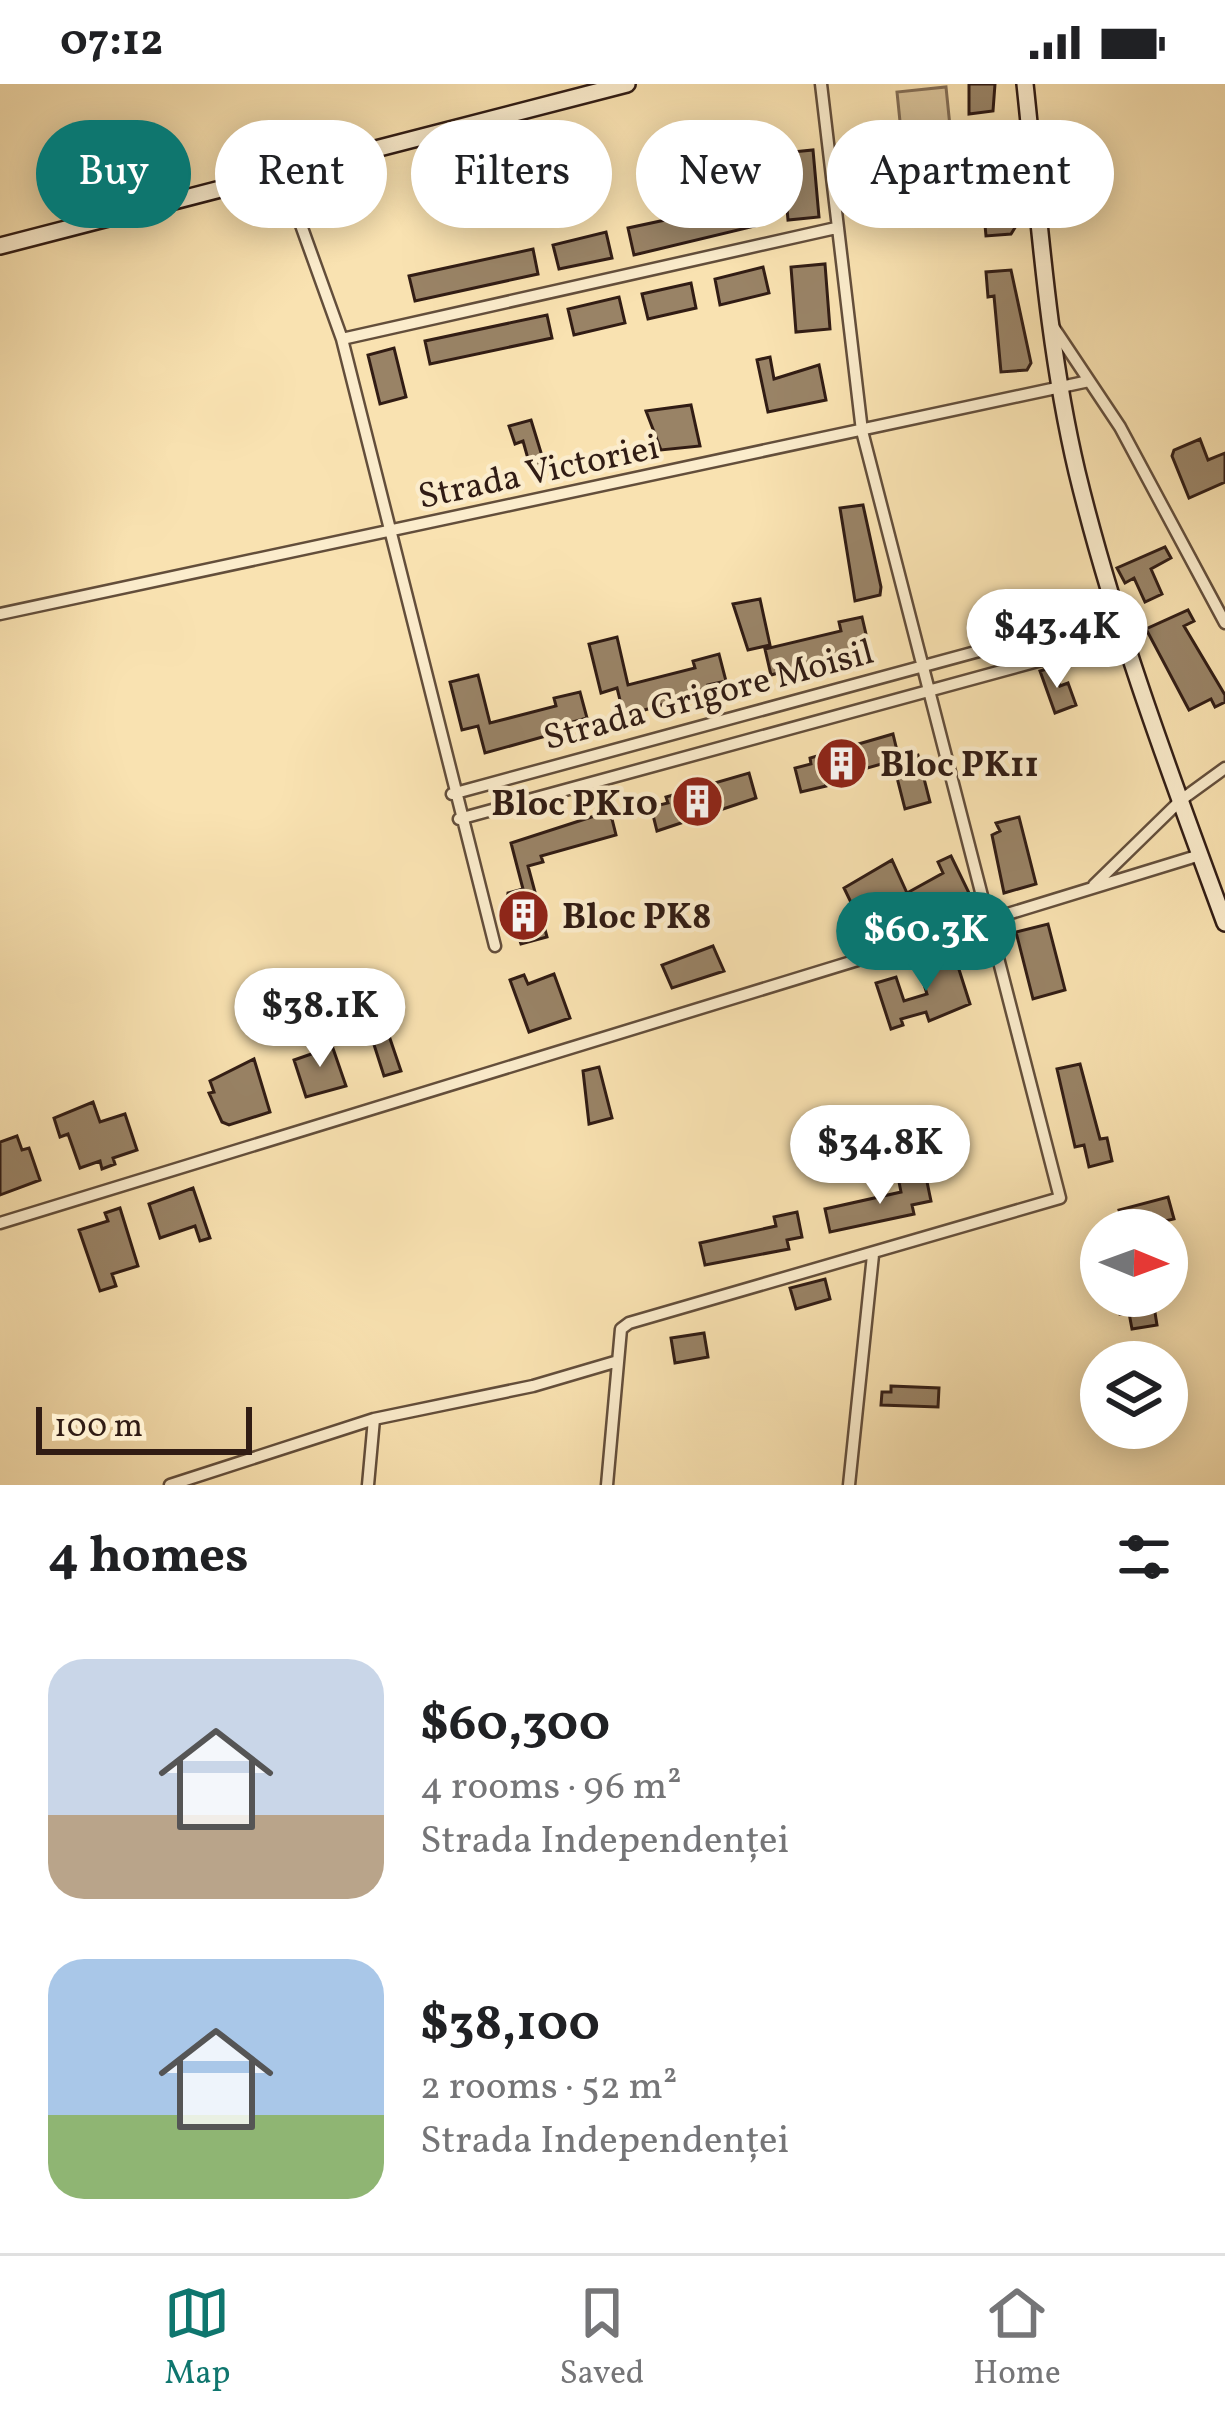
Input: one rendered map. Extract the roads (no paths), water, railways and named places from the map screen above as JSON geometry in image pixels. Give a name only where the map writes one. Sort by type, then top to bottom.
[{"type":"street","points":[[387,147],[627,84]]},
{"type":"street","points":[[821,84],[827,142]]},
{"type":"street","points":[[1025,84],[1050,322],[1078,474],[1126,637],[1225,923]]},
{"type":"street","points":[[0,246],[215,192]]},
{"type":"street","points":[[302,228],[342,339],[458,819],[495,946]]},
{"type":"street","points":[[342,339],[836,228],[862,431],[1060,1198],[621,1329],[607,1485]]},
{"type":"street","points":[[1050,322],[1129,442],[1225,622]]},
{"type":"street","name":"Strada Victoriei","points":[[0,614],[1089,381]]},
{"type":"street","name":"Strada Grigore Moisil","points":[[452,794],[1119,613]]},
{"type":"street","name":"Strada Grigore Moisil","points":[[458,819],[1126,637]]},
{"type":"street","points":[[1089,890],[1181,800],[1225,768]]},
{"type":"street","points":[[0,1223],[1200,855]]},
{"type":"street","points":[[849,1485],[873,1255]]},
{"type":"street","points":[[170,1485],[374,1419],[533,1386],[618,1360]]},
{"type":"street","points":[[368,1485],[374,1419]]},
{"type":"place","name":"Bloc PK11","points":[[841,763]]},
{"type":"place","name":"Bloc PK10","points":[[697,802]]},
{"type":"place","name":"Bloc PK8","points":[[523,915]]}]
